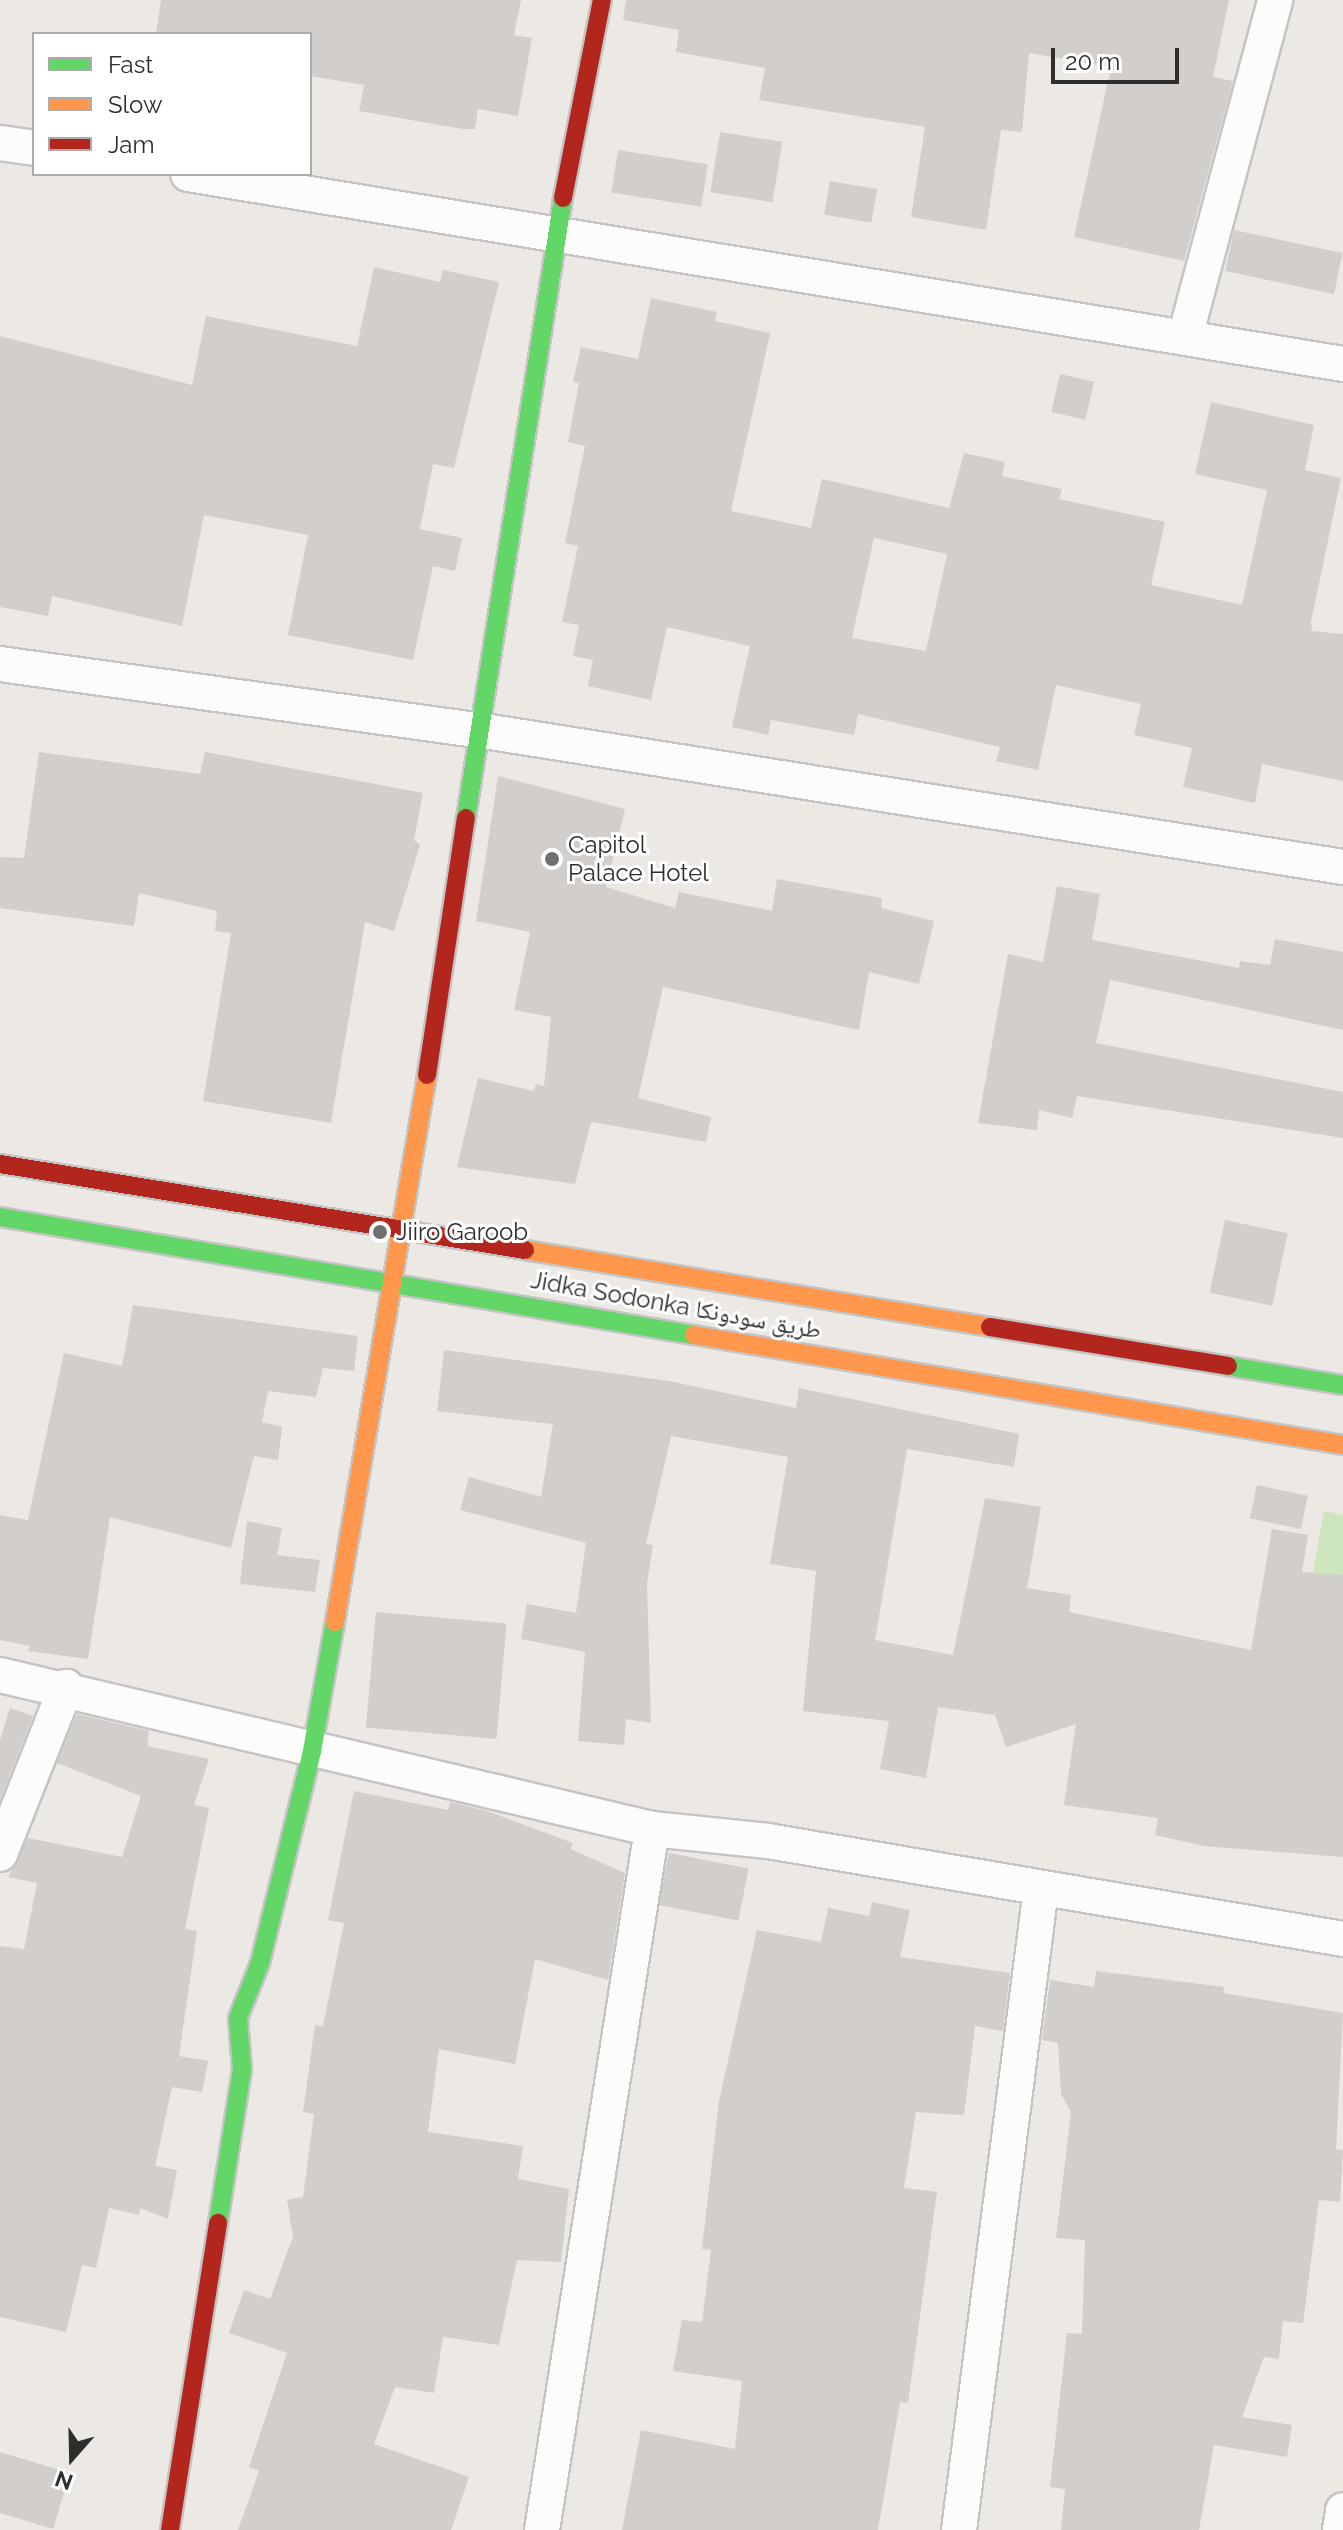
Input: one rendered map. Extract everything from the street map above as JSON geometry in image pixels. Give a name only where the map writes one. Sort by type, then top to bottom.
[{"type":"main road","points":[[170,2530],[242,2069],[238,2018],[260,1963],[312,1751],[395,1281],[401,1225],[556,235],[602,0]]},
{"type":"main road","name":"Jidka Sodonka طريق سودونكا","points":[[0,1164],[401,1225],[1343,1385]]},
{"type":"main road","name":"Jidka Sodonka طريق سودونكا","points":[[0,1217],[395,1281],[1343,1445]]},
{"type":"street","points":[[1185,337],[1275,0]]},
{"type":"street","points":[[0,143],[32,148]]},
{"type":"street","points":[[200,176],[1343,364]]},
{"type":"street","points":[[0,664],[478,730],[1343,867]]},
{"type":"street","points":[[0,1675],[66,1687],[312,1751],[652,1829],[768,1841],[1343,1939]]},
{"type":"street","points":[[0,1854],[66,1687]]},
{"type":"street","points":[[542,2530],[652,1829]]},
{"type":"street","points":[[959,2530],[1041,1889]]},
{"type":"street","points":[[1340,2530],[1343,2510]]},
{"type":"green space","points":[[1324,1511],[1343,1515],[1343,1660],[1299,1652]]},
{"type":"building","points":[[161,0],[521,0],[514,35],[532,38],[518,116],[478,109],[475,129],[463,129],[359,111],[364,85],[312,76],[312,32],[156,32]]},
{"type":"building","points":[[626,0],[1229,0],[1213,77],[1233,81],[1184,261],[1074,237],[1111,67],[1029,53],[1022,132],[1001,130],[986,230],[911,217],[925,127],[759,100],[765,68],[676,52],[679,30],[623,20]]},
{"type":"building","points":[[720,132],[782,142],[773,202],[710,192]]},
{"type":"building","points":[[618,150],[708,164],[701,207],[611,192]]},
{"type":"building","points":[[830,181],[877,189],[871,223],[824,214]]},
{"type":"building","points":[[1234,230],[1343,253],[1334,294],[1225,271]]},
{"type":"building","points":[[374,267],[440,282],[443,270],[499,282],[454,468],[433,464],[420,529],[462,538],[455,571],[433,566],[413,660],[288,635],[308,535],[204,515],[182,626],[52,596],[48,616],[0,607],[0,336],[192,385],[206,316],[357,346]]},
{"type":"building","points":[[651,298],[717,312],[715,321],[770,333],[731,511],[811,528],[822,479],[949,508],[964,453],[1005,462],[1002,476],[1062,489],[1059,499],[1165,522],[1151,585],[1242,605],[1267,490],[1195,474],[1211,402],[1314,425],[1305,470],[1341,478],[1311,622],[1312,631],[1343,634],[1343,781],[1262,764],[1255,803],[1183,787],[1192,748],[1134,735],[1141,704],[1056,685],[1038,770],[996,761],[1000,747],[858,714],[854,735],[771,720],[768,735],[732,727],[750,646],[667,627],[651,700],[588,686],[593,660],[573,656],[579,625],[562,622],[578,546],[565,543],[585,446],[568,442],[579,383],[573,382],[581,347],[638,359]],"holes":[[[874,538],[947,554],[926,651],[852,638]]]},
{"type":"building","points":[[1060,374],[1094,382],[1085,420],[1051,412]]},
{"type":"building","points":[[39,752],[200,774],[205,752],[423,793],[414,840],[420,845],[394,931],[365,922],[331,1123],[203,1101],[231,933],[215,931],[217,911],[139,893],[134,926],[0,908],[0,857],[24,858]]},
{"type":"building","points":[[498,776],[625,809],[606,887],[675,908],[679,892],[772,911],[777,879],[882,898],[881,908],[934,921],[919,984],[869,972],[859,1030],[663,987],[638,1098],[711,1117],[706,1142],[591,1122],[575,1184],[457,1167],[478,1078],[534,1091],[536,1084],[544,1086],[551,1017],[514,1010],[530,932],[476,921]]},
{"type":"building","points":[[1057,886],[1100,894],[1092,940],[1239,968],[1240,961],[1270,965],[1275,939],[1343,952],[1343,1030],[1110,980],[1096,1043],[1343,1092],[1343,1138],[1077,1096],[1072,1118],[1039,1110],[1037,1130],[978,1123],[1008,954],[1043,962]]},
{"type":"building","points":[[1225,1220],[1288,1233],[1272,1306],[1210,1292]]},
{"type":"building","points":[[133,1305],[358,1336],[354,1371],[323,1368],[316,1397],[268,1391],[262,1422],[282,1427],[278,1460],[254,1456],[231,1548],[110,1517],[88,1659],[28,1651],[30,1646],[0,1640],[0,1515],[28,1520],[64,1353],[122,1366]]},
{"type":"building","points":[[444,1350],[669,1381],[796,1408],[799,1388],[1019,1434],[1014,1467],[907,1449],[875,1640],[953,1655],[985,1498],[1041,1507],[1027,1588],[1071,1595],[1069,1612],[1251,1650],[1272,1529],[1308,1535],[1302,1572],[1343,1575],[1343,1857],[1204,1846],[1155,1835],[1158,1818],[1064,1805],[1076,1724],[1006,1747],[995,1715],[938,1707],[926,1778],[880,1769],[889,1721],[803,1711],[816,1571],[770,1564],[788,1457],[671,1436],[646,1544],[653,1545],[647,1584],[651,1723],[626,1719],[624,1745],[578,1741],[585,1652],[521,1639],[527,1604],[576,1613],[586,1543],[460,1510],[469,1477],[541,1497],[553,1424],[437,1411]]},
{"type":"building","points":[[1257,1485],[1308,1496],[1301,1529],[1250,1518]]},
{"type":"building","points":[[247,1521],[282,1528],[277,1555],[320,1560],[315,1592],[240,1584]]},
{"type":"building","points":[[376,1612],[507,1623],[496,1739],[366,1728]]},
{"type":"building","points":[[10,1708],[33,1716],[0,1800],[0,1740]]},
{"type":"building","points":[[77,1714],[149,1731],[147,1746],[209,1759],[194,1805],[209,1808],[185,1929],[197,1931],[179,2056],[208,2061],[202,2092],[172,2087],[155,2166],[177,2170],[168,2219],[140,2208],[139,2215],[109,2208],[96,2268],[82,2265],[66,2332],[0,2317],[0,1946],[24,1949],[37,1883],[8,1877],[28,1838],[122,1857],[141,1796],[57,1763]]},
{"type":"building","points":[[354,1791],[448,1810],[450,1802],[487,1811],[573,1843],[570,1849],[625,1873],[608,1980],[535,1959],[515,2064],[439,2049],[428,2132],[523,2146],[518,2179],[569,2189],[561,2262],[517,2260],[499,2345],[443,2337],[434,2393],[395,2387],[374,2444],[469,2477],[451,2530],[238,2530],[259,2471],[249,2467],[287,2353],[229,2333],[244,2290],[270,2299],[293,2237],[287,2200],[303,2197],[314,2114],[303,2112],[315,2025],[323,2026],[344,1923],[328,1920]]},
{"type":"building","points":[[669,1853],[749,1868],[738,1920],[659,1905]]},
{"type":"building","points":[[872,1902],[910,1910],[900,1957],[1010,1973],[1003,2031],[975,2026],[964,2115],[916,2112],[904,2188],[937,2192],[908,2403],[900,2402],[878,2530],[622,2530],[641,2430],[735,2449],[742,2381],[673,2371],[682,2320],[702,2322],[711,2250],[702,2249],[719,2101],[757,1930],[821,1942],[828,1908],[869,1916]]},
{"type":"building","points":[[1096,1971],[1224,1987],[1223,1993],[1343,2013],[1336,2149],[1343,2150],[1340,2202],[1319,2200],[1303,2323],[1283,2321],[1279,2359],[1264,2357],[1242,2417],[1292,2425],[1287,2457],[1214,2445],[1199,2530],[1061,2530],[1065,2489],[1050,2487],[1067,2333],[1082,2334],[1085,2240],[1056,2238],[1071,2112],[1061,2094],[1058,2043],[1042,2040],[1050,1980],[1094,1987]]},
{"type":"building","points":[[0,2452],[70,2473],[53,2529],[0,2513]]},
{"type":"traffic: fast","points":[[466,818],[563,198]]},
{"type":"traffic: fast","points":[[0,1217],[694,1335]]},
{"type":"traffic: fast","points":[[1228,1366],[1343,1385]]},
{"type":"traffic: fast","points":[[218,2223],[242,2069],[238,2018],[260,1963],[312,1751],[335,1622]]},
{"type":"traffic: slow","points":[[335,1622],[427,1075]]},
{"type":"traffic: slow","points":[[525,1250],[990,1327]]},
{"type":"traffic: slow","points":[[694,1335],[1343,1445]]},
{"type":"traffic: jam","points":[[563,198],[602,0]]},
{"type":"traffic: jam","points":[[427,1075],[466,818]]},
{"type":"traffic: jam","points":[[0,1164],[525,1250]]},
{"type":"traffic: jam","points":[[990,1327],[1228,1366]]},
{"type":"traffic: jam","points":[[170,2530],[218,2223]]},
{"type":"place","name":"Capitol Palace Hotel","points":[[552,859]]},
{"type":"place","name":"Jiiro Garoob","points":[[380,1232]]}]
